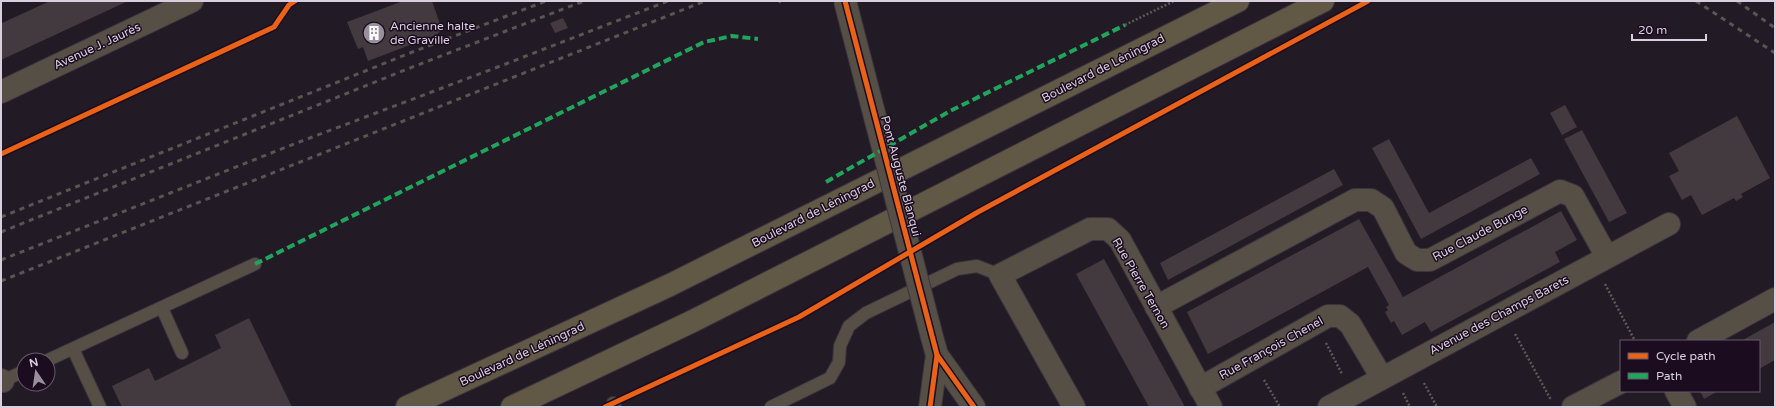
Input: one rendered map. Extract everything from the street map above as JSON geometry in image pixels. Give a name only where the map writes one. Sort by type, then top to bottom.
[{"type":"main road","name":"Boulevard de Léningrad","points":[[406,407],[670,285],[1238,1]]},
{"type":"main road","points":[[512,407],[693,321],[1323,1]]},
{"type":"street","name":"Avenue J. Jaurès","points":[[1,92],[192,1]]},
{"type":"street","name":"Pont Auguste Blanqui","points":[[845,1],[935,346],[974,407]]},
{"type":"street","name":"Rue Claude Bunge","points":[[1156,308],[1355,200],[1371,200],[1383,208],[1406,253],[1417,260],[1430,260],[1560,191],[1573,196],[1601,261]]},
{"type":"street","name":"Avenue des Champs Barets","points":[[1329,407],[1669,224]]},
{"type":"street","name":"Rue Pierre Ternon","points":[[1000,275],[1090,229],[1108,229],[1120,240],[1211,407]]},
{"type":"street","points":[[1000,275],[1074,407]]},
{"type":"street","points":[[1700,340],[1775,299]]},
{"type":"street","name":"Rue François Chenel","points":[[1200,388],[1328,316],[1340,316],[1350,324],[1382,378]]},
{"type":"street","name":"Pont Auguste Blanqui","points":[[930,406],[935,346]]},
{"type":"street","points":[[1573,407],[1620,383]]},
{"type":"street","points":[[1677,392],[1685,407]]},
{"type":"lane","points":[[56,356],[256,264]]},
{"type":"lane","points":[[771,407],[830,378],[839,362],[840,346],[849,326],[866,312],[957,269],[977,266],[1000,275]]},
{"type":"lane","points":[[162,308],[182,353]]},
{"type":"lane","points":[[73,349],[100,407]]},
{"type":"lane","points":[[2,381],[16,375]]},
{"type":"path","points":[[780,1],[783,1]]},
{"type":"path","points":[[1125,25],[1174,1]]},
{"type":"path","points":[[1601,261],[1635,340]]},
{"type":"path","points":[[1504,313],[1552,400]]},
{"type":"path","points":[[1315,323],[1353,394]]},
{"type":"path","points":[[1252,358],[1280,407]]},
{"type":"building","points":[[50,1],[128,1],[1,60],[1,20],[2,23]]},
{"type":"building","points":[[403,1],[432,1],[441,31],[436,35],[368,61],[363,47],[358,49],[347,22]]},
{"type":"building","points":[[563,18],[568,28],[555,33],[550,23]]},
{"type":"building","points":[[1565,105],[1577,127],[1562,135],[1550,113]]},
{"type":"building","points":[[1737,116],[1770,178],[1741,194],[1743,197],[1736,201],[1734,198],[1702,215],[1691,195],[1682,200],[1669,176],[1679,171],[1669,153]]},
{"type":"building","points":[[1582,130],[1627,213],[1609,222],[1564,139]]},
{"type":"building","points":[[1389,139],[1429,213],[1531,158],[1540,174],[1421,239],[1372,148]]},
{"type":"building","points":[[1334,169],[1343,185],[1168,280],[1160,263]]},
{"type":"building","points":[[1561,211],[1577,240],[1555,252],[1560,262],[1431,332],[1425,322],[1402,335],[1394,321],[1391,323],[1385,312],[1388,310],[1386,307],[1389,305],[1368,267],[1208,354],[1187,312],[1359,219],[1403,297]]},
{"type":"building","points":[[1104,259],[1185,407],[1149,407],[1076,274]]},
{"type":"building","points":[[249,318],[292,407],[122,407],[112,386],[149,368],[155,381],[221,348],[215,335]]},
{"type":"building","points":[[1775,322],[1775,360],[1760,368],[1760,340],[1743,340]]},
{"type":"building","points":[[1700,392],[1716,392],[1704,399]]},
{"type":"railway","points":[[1,217],[410,53],[546,1]]},
{"type":"railway","points":[[1,232],[415,66],[584,1]]},
{"type":"railway","points":[[1,260],[294,144],[668,1]]},
{"type":"railway","points":[[1,281],[705,1]]},
{"type":"railway","points":[[1696,1],[1775,53]]},
{"type":"railway","points":[[1737,1],[1775,28]]},
{"type":"marked path","points":[[826,182],[950,111],[1125,25]]},
{"type":"marked path","points":[[255,264],[704,42],[732,36],[758,39]]},
{"type":"cycle path","points":[[1,154],[274,27],[289,5],[295,1]]},
{"type":"cycle path","points":[[845,1],[937,355],[974,407]]},
{"type":"cycle path","points":[[605,407],[799,317],[978,212],[1368,1]]},
{"type":"cycle path","points":[[930,407],[937,355]]},
{"type":"place","name":"Ancienne halte de Graville","points":[[374,33]]}]
